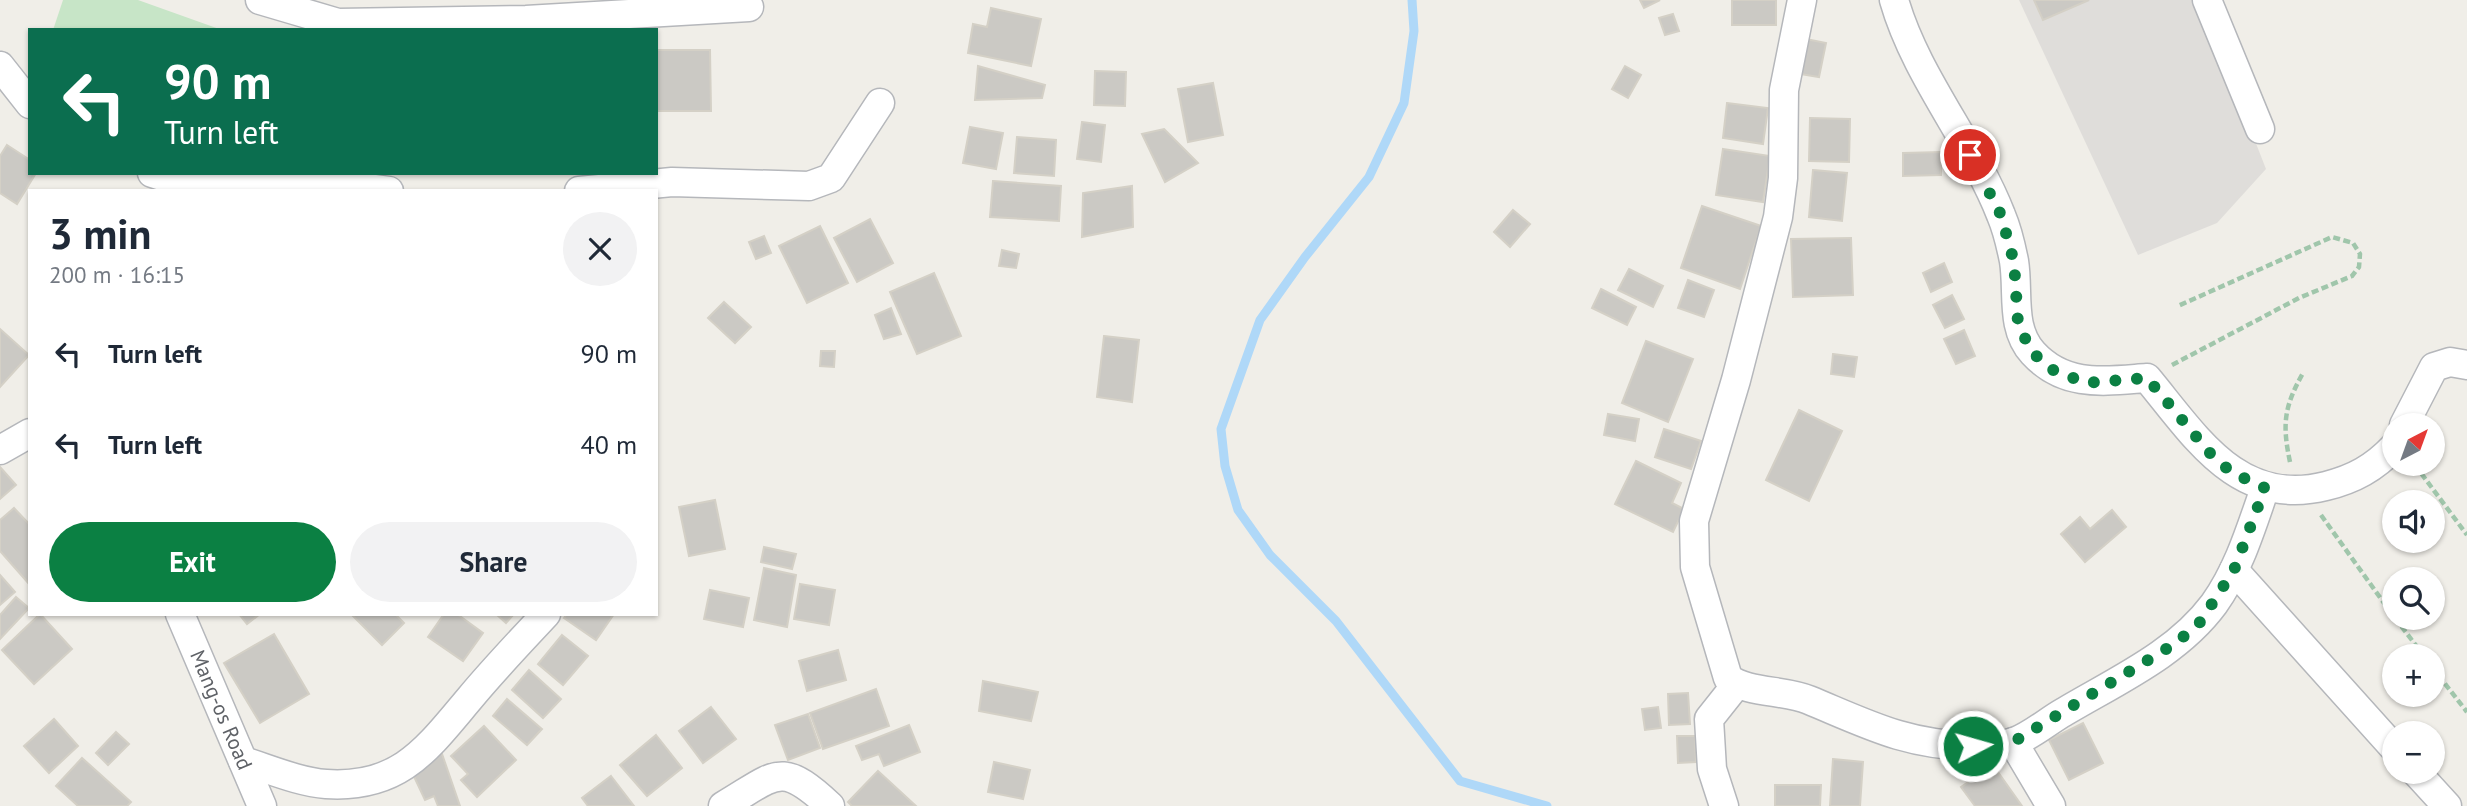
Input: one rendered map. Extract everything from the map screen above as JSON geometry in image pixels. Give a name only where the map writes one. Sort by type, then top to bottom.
[{"type":"street","points":[[260,0],[338,23],[526,20],[749,7]]},
{"type":"street","points":[[1802,0],[1784,90],[1783,178],[1777,217],[1736,380],[1694,521],[1695,566],[1724,669],[1736,685],[1785,691],[1876,730],[1932,743],[1973,746],[2013,742],[2176,643],[2200,622],[2234,570],[2265,488]]},
{"type":"street","points":[[1894,0],[1916,54],[2001,215],[2014,262],[2018,323],[2031,351],[2051,369],[2086,383],[2147,378],[2210,453],[2231,472],[2265,488],[2304,491],[2349,480],[2382,459]]},
{"type":"street","points":[[2207,0],[2260,129]]},
{"type":"street","points":[[0,66],[28,101]]},
{"type":"street","points":[[600,189],[672,182],[809,186],[831,178],[880,103]]},
{"type":"street","points":[[158,175],[177,181],[228,180],[268,175],[374,189]]},
{"type":"street","points":[[2411,413],[2425,380],[2434,367],[2450,362],[2467,365]]},
{"type":"street","points":[[0,450],[28,434]]},
{"type":"street","points":[[2234,570],[2382,735]]},
{"type":"street","name":"Mang-os Road","points":[[181,616],[262,806]]},
{"type":"street","points":[[243,761],[322,784],[372,782],[403,766],[437,740],[470,698],[543,616]]},
{"type":"street","points":[[1724,806],[1712,769],[1709,719],[1736,685]]},
{"type":"street","points":[[2013,742],[2051,806]]},
{"type":"street","points":[[723,806],[773,777],[786,776],[804,782],[830,806]]},
{"type":"street","points":[[2427,784],[2447,806]]},
{"type":"path","points":[[2147,378],[2299,298],[2352,276],[2359,267],[2360,254],[2353,243],[2332,237],[2178,306]]},
{"type":"path","points":[[2303,373],[2288,401],[2284,433],[2291,464],[2304,491],[2382,600]]},
{"type":"path","points":[[2423,476],[2467,535]]},
{"type":"path","points":[[2404,630],[2415,644]]},
{"type":"path","points":[[2445,684],[2467,712]]},
{"type":"shaded area","points":[[2019,0],[2200,0],[2266,169],[2217,223],[2138,255]]},
{"type":"green space","points":[[63,0],[138,0],[216,28],[54,28]]},
{"type":"building","points":[[1640,0],[1660,0],[1644,8]]},
{"type":"building","points":[[1732,0],[1776,0],[1776,25],[1732,25]]},
{"type":"building","points":[[2034,0],[2089,0],[2043,20]]},
{"type":"building","points":[[991,8],[1041,19],[1031,66],[968,53],[973,24],[987,27]]},
{"type":"building","points":[[1673,14],[1679,31],[1665,35],[1659,18]]},
{"type":"building","points":[[1806,39],[1826,43],[1819,77],[1800,74]]},
{"type":"building","points":[[658,50],[710,50],[711,111],[658,111]]},
{"type":"building","points":[[978,66],[1045,85],[1042,98],[975,100]]},
{"type":"building","points":[[1625,66],[1641,75],[1628,98],[1612,89]]},
{"type":"building","points":[[1095,71],[1126,72],[1125,106],[1094,105]]},
{"type":"building","points":[[1213,83],[1223,135],[1188,142],[1178,89]]},
{"type":"building","points":[[1727,103],[1768,108],[1763,144],[1723,138]]},
{"type":"building","points":[[1810,118],[1850,119],[1849,162],[1809,161]]},
{"type":"building","points":[[1082,122],[1105,125],[1101,162],[1077,159]]},
{"type":"building","points":[[970,127],[1003,133],[996,169],[963,163]]},
{"type":"building","points":[[1164,129],[1198,163],[1165,182],[1142,134]]},
{"type":"building","points":[[1017,137],[1056,140],[1054,176],[1014,173]]},
{"type":"building","points":[[7,145],[28,159],[28,175],[35,175],[17,204],[0,193],[0,156]]},
{"type":"building","points":[[1723,149],[1770,156],[1763,202],[1716,195]]},
{"type":"building","points":[[1941,152],[1941,175],[1903,176],[1903,153]]},
{"type":"building","points":[[1813,170],[1847,173],[1842,221],[1809,217]]},
{"type":"building","points":[[993,181],[1061,186],[1059,221],[990,217]]},
{"type":"building","points":[[1132,186],[1133,227],[1082,237],[1083,193]]},
{"type":"building","points":[[1702,206],[1761,226],[1740,289],[1681,268]]},
{"type":"building","points":[[1513,210],[1530,224],[1510,247],[1494,232]]},
{"type":"building","points":[[870,219],[893,263],[857,282],[834,238]]},
{"type":"building","points":[[820,226],[848,283],[807,303],[779,246]]},
{"type":"building","points":[[764,236],[771,253],[756,259],[749,242]]},
{"type":"building","points":[[1851,238],[1853,295],[1793,297],[1791,239]]},
{"type":"building","points":[[1002,250],[1019,254],[1016,268],[999,266]]},
{"type":"building","points":[[1944,263],[1952,282],[1931,292],[1923,273]]},
{"type":"building","points":[[1629,269],[1663,286],[1653,307],[1618,290]]},
{"type":"building","points":[[934,273],[961,336],[917,354],[890,292]]},
{"type":"building","points":[[1688,280],[1714,290],[1704,317],[1678,308]]},
{"type":"building","points":[[1601,289],[1636,307],[1627,325],[1592,308]]},
{"type":"building","points":[[1952,295],[1964,319],[1945,328],[1933,305]]},
{"type":"building","points":[[724,302],[751,327],[735,343],[708,318]]},
{"type":"building","points":[[891,308],[901,334],[884,339],[875,315]]},
{"type":"building","points":[[0,329],[28,356],[0,387]]},
{"type":"building","points":[[1964,330],[1975,356],[1956,364],[1944,339]]},
{"type":"building","points":[[1104,336],[1139,340],[1132,402],[1097,397]]},
{"type":"building","points":[[1646,341],[1693,359],[1668,422],[1622,403]]},
{"type":"building","points":[[821,351],[835,351],[834,367],[820,366]]},
{"type":"building","points":[[1833,354],[1857,357],[1854,377],[1831,374]]},
{"type":"building","points":[[1799,410],[1842,431],[1809,501],[1766,480]]},
{"type":"building","points":[[1608,414],[1639,419],[1635,441],[1604,435]]},
{"type":"building","points":[[1664,429],[1701,441],[1691,469],[1655,457]]},
{"type":"building","points":[[1636,461],[1681,483],[1672,503],[1684,509],[1673,532],[1615,504]]},
{"type":"building","points":[[0,467],[16,485],[0,499]]},
{"type":"building","points":[[715,500],[725,549],[689,556],[679,507]]},
{"type":"building","points":[[14,508],[28,523],[28,583],[0,551],[0,520]]},
{"type":"building","points":[[2112,510],[2126,527],[2085,562],[2061,534],[2080,517],[2090,529]]},
{"type":"building","points":[[764,547],[796,554],[792,569],[761,562]]},
{"type":"building","points":[[764,568],[796,575],[787,627],[754,620]]},
{"type":"building","points":[[0,575],[15,592],[0,605]]},
{"type":"building","points":[[800,584],[835,590],[829,625],[794,619]]},
{"type":"building","points":[[710,590],[749,598],[743,627],[704,619]]},
{"type":"building","points":[[16,597],[28,607],[0,639],[0,615]]},
{"type":"building","points":[[38,616],[42,616],[72,649],[34,684],[2,650]]},
{"type":"building","points":[[241,616],[257,616],[247,624]]},
{"type":"building","points":[[353,616],[397,616],[404,623],[382,645]]},
{"type":"building","points":[[443,616],[460,616],[483,633],[463,661],[428,637]]},
{"type":"building","points":[[498,616],[512,616],[506,623]]},
{"type":"building","points":[[566,616],[613,616],[596,640],[564,618]]},
{"type":"building","points":[[274,634],[309,694],[260,723],[224,663]]},
{"type":"building","points":[[562,635],[588,656],[563,685],[538,664]]},
{"type":"building","points":[[838,650],[846,680],[807,691],[799,661]]},
{"type":"building","points":[[529,670],[561,699],[543,718],[512,690]]},
{"type":"building","points":[[983,681],[1038,692],[1031,721],[979,711]]},
{"type":"building","points":[[876,689],[889,726],[823,749],[810,713]]},
{"type":"building","points":[[1688,693],[1690,724],[1669,725],[1668,694]]},
{"type":"building","points":[[507,699],[542,729],[527,745],[493,716]]},
{"type":"building","points":[[711,707],[736,739],[703,763],[679,731]]},
{"type":"building","points":[[1658,707],[1661,728],[1645,730],[1642,709]]},
{"type":"building","points":[[808,714],[820,748],[788,760],[775,725]]},
{"type":"building","points":[[54,719],[78,746],[49,773],[24,746]]},
{"type":"building","points":[[2083,723],[2103,763],[2069,780],[2049,740]]},
{"type":"building","points":[[909,725],[920,752],[884,766],[879,754],[862,760],[856,746]]},
{"type":"building","points":[[484,726],[516,760],[477,797],[461,780],[468,774],[451,756]]},
{"type":"building","points":[[116,732],[129,744],[108,765],[96,753]]},
{"type":"building","points":[[656,735],[682,768],[647,796],[620,765]]},
{"type":"building","points":[[1677,736],[1695,736],[1696,762],[1678,763]]},
{"type":"building","points":[[441,751],[460,806],[438,806],[434,796],[425,800],[411,770]]},
{"type":"building","points":[[82,758],[131,802],[127,806],[78,806],[56,786]]},
{"type":"building","points":[[1833,759],[1863,762],[1860,806],[1830,806]]},
{"type":"building","points":[[994,762],[1030,770],[1023,799],[988,792]]},
{"type":"building","points":[[1993,765],[2022,806],[1975,806],[1961,787]]},
{"type":"building","points":[[878,771],[916,806],[852,806],[848,802]]},
{"type":"building","points":[[611,776],[634,806],[588,806],[582,798]]},
{"type":"building","points":[[1775,785],[1821,785],[1820,806],[1775,806]]},
{"type":"waterway","points":[[1412,0],[1414,31],[1404,103],[1369,177],[1305,257],[1260,320],[1221,429],[1225,466],[1238,510],[1270,555],[1336,621],[1460,781],[1547,806]]},
{"type":"route","points":[[1970,155],[2001,215],[2014,262],[2018,323],[2031,351],[2051,369],[2086,383],[2147,378],[2210,453],[2231,472],[2265,488],[2234,570],[2200,622],[2176,643],[2142,666],[2013,742],[1973,746]]}]
